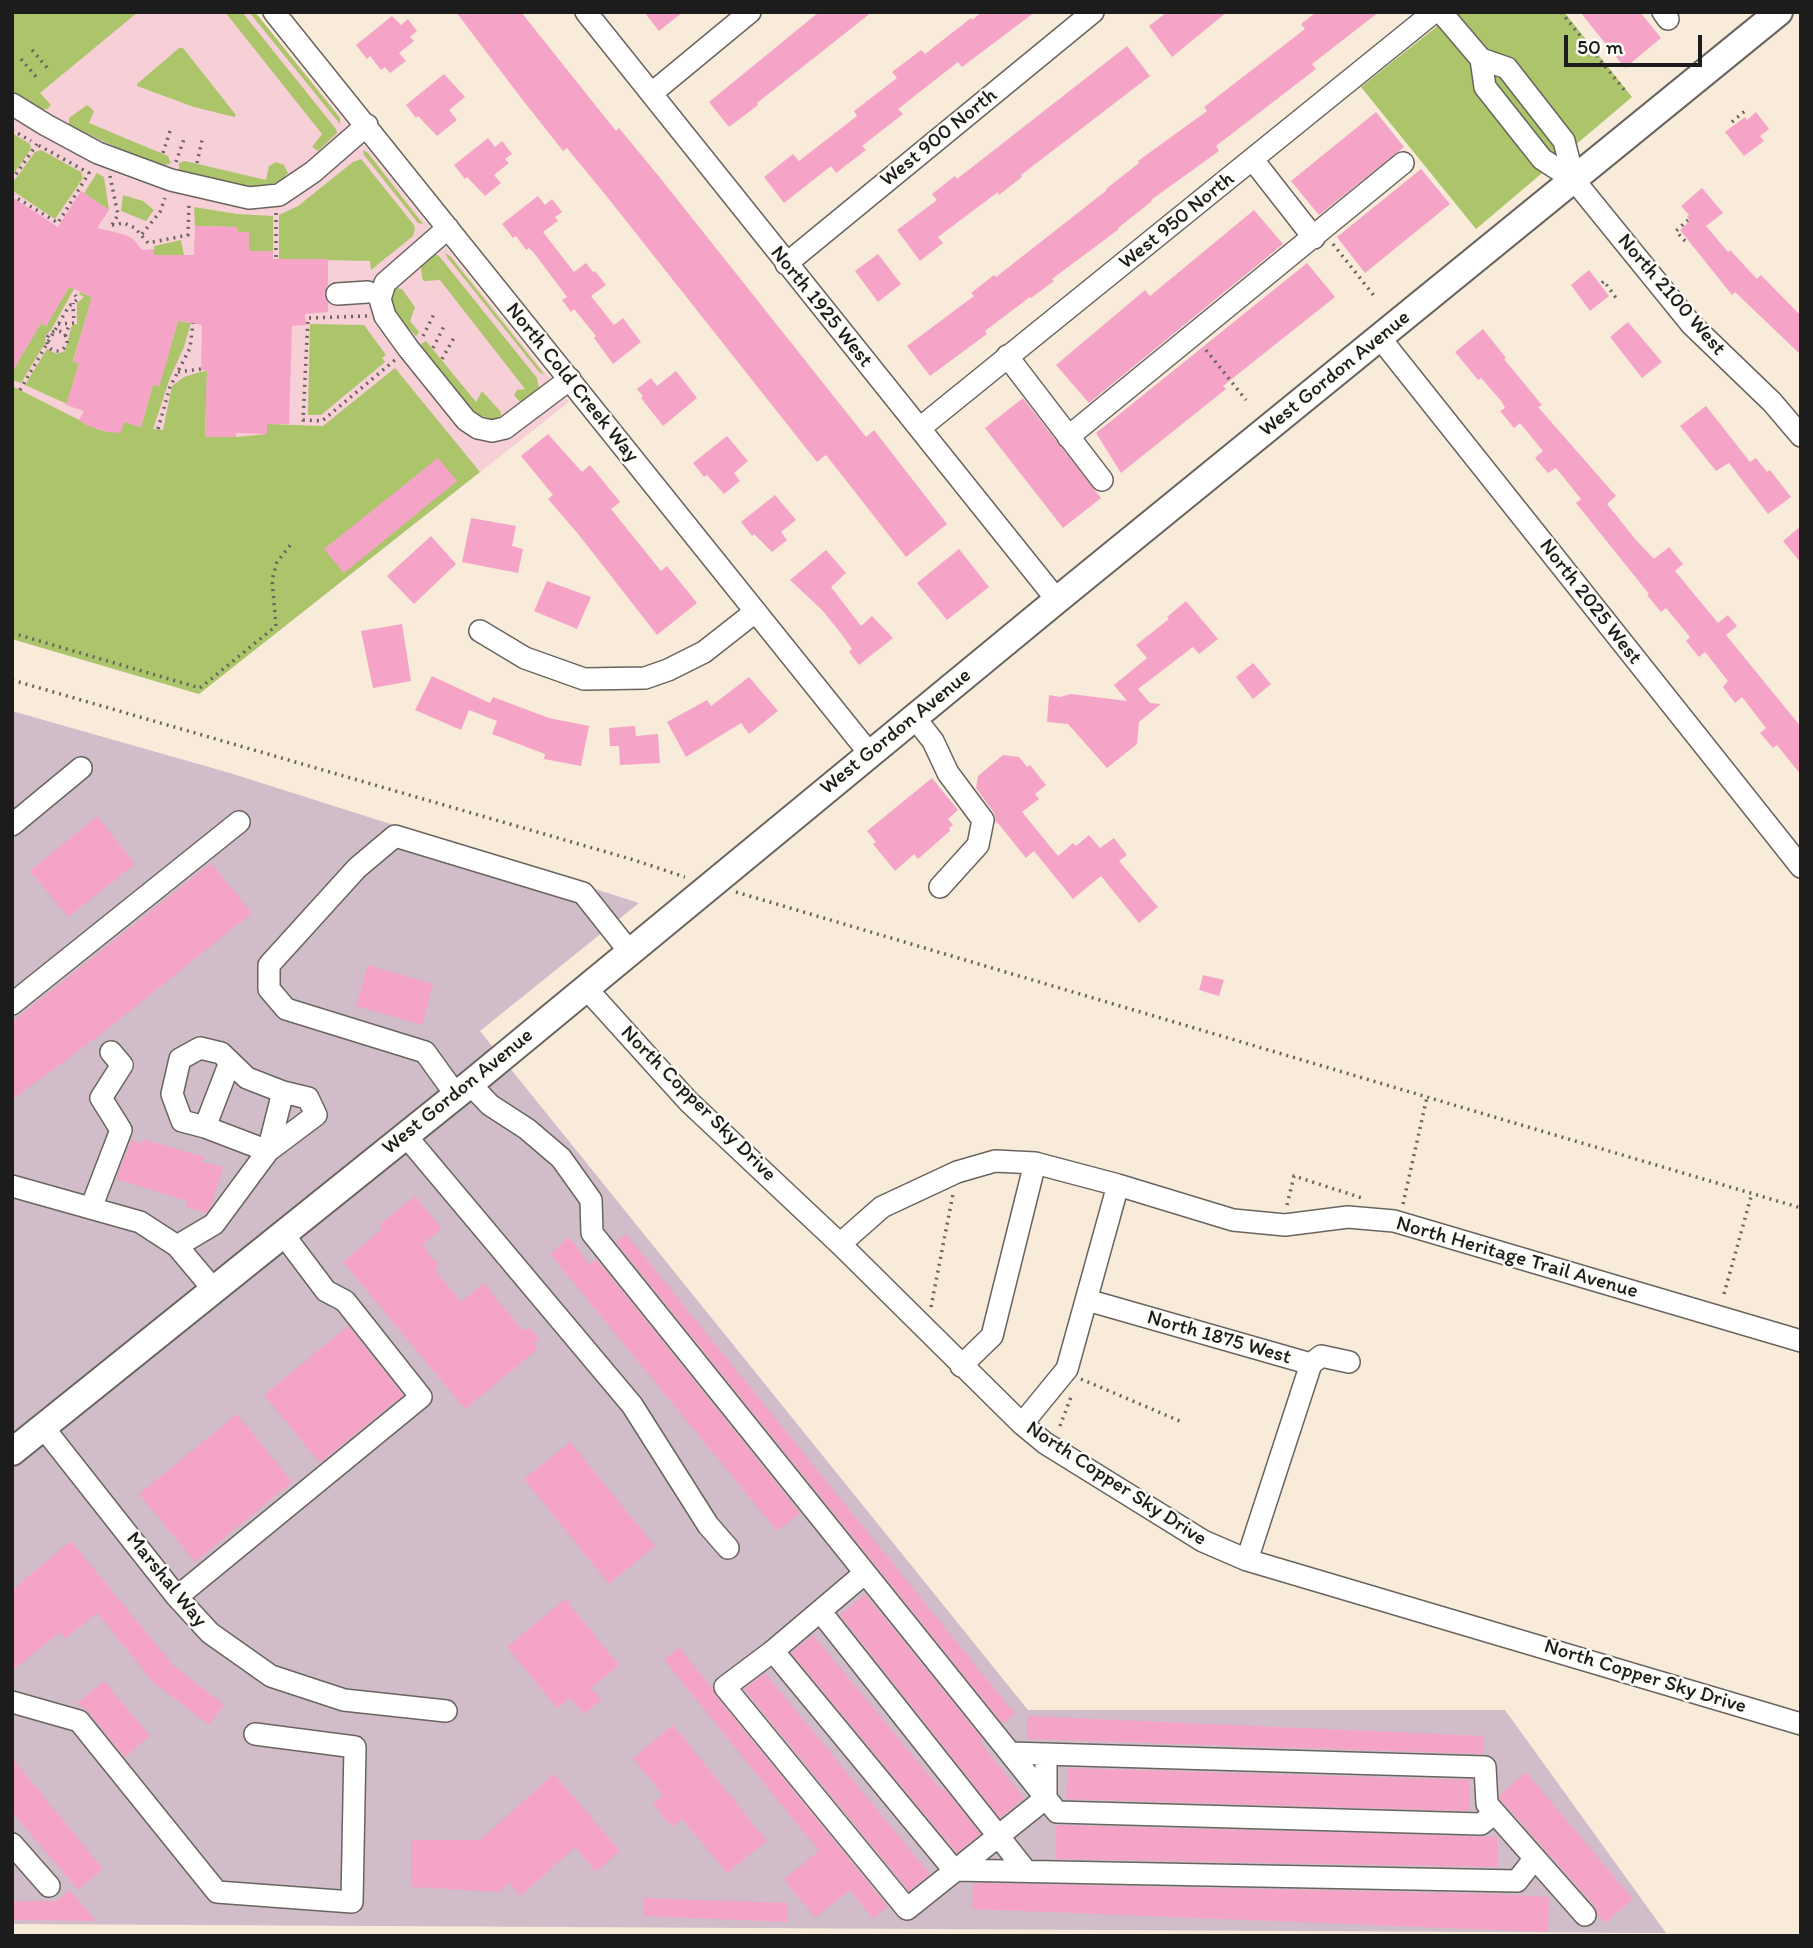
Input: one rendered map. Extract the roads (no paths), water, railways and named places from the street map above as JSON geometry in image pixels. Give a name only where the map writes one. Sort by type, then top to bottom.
[{"type":"main road","name":"West Gordon Avenue","points":[[12,1452],[406,1136],[914,717],[1779,12]]},
{"type":"street","name":"North Cold Creek Way","points":[[274,12],[870,754]]},
{"type":"street","name":"North 1925 West","points":[[586,12],[1057,600]]},
{"type":"street","points":[[652,93],[750,12]]},
{"type":"street","name":"West 900 North","points":[[786,264],[1093,12]]},
{"type":"street","name":"West 950 North","points":[[920,428],[1434,12]]},
{"type":"street","points":[[1441,12],[1481,59],[1507,68],[1564,141],[1574,180]]},
{"type":"street","points":[[12,104],[98,153],[170,180],[249,198],[279,195],[313,172],[367,125]]},
{"type":"street","points":[[1253,160],[1322,239]]},
{"type":"street","points":[[1068,437],[1322,239],[1403,163]]},
{"type":"street","name":"North 2100 West","points":[[1574,180],[1691,324],[1772,402],[1801,436]]},
{"type":"street","points":[[448,228],[385,283],[380,299],[385,316],[466,420],[478,428],[492,431],[505,428],[570,379]]},
{"type":"street","points":[[337,294],[368,292]]},
{"type":"street","name":"North 2025 West","points":[[1380,338],[1801,867]]},
{"type":"street","points":[[1007,356],[1102,480]]},
{"type":"street","points":[[480,631],[525,658],[584,679],[645,678],[704,652],[755,612]]},
{"type":"street","points":[[914,717],[933,741],[948,773],[983,820],[978,845],[940,887]]},
{"type":"street","points":[[12,825],[81,768]]},
{"type":"street","points":[[12,1003],[239,822]]},
{"type":"street","points":[[629,951],[583,893],[395,836],[357,868],[269,965],[269,989],[286,1009],[425,1052],[463,1089],[527,1129],[561,1158],[591,1200],[592,1233],[1057,1812],[1481,1824],[1495,1813]]},
{"type":"street","name":"North Copper Sky Drive","points":[[585,987],[688,1101],[840,1244],[1022,1424],[1045,1443],[1203,1541],[1247,1560],[1801,1724]]},
{"type":"street","points":[[177,1246],[214,1224],[268,1151],[316,1115],[308,1098],[247,1078],[220,1053],[200,1048],[180,1059],[172,1094],[182,1121],[268,1151]]},
{"type":"street","points":[[91,1208],[121,1130],[102,1098],[122,1065],[111,1052]]},
{"type":"street","points":[[205,1127],[230,1062]]},
{"type":"street","points":[[268,1151],[283,1092]]},
{"type":"street","points":[[406,1136],[632,1405],[708,1525],[728,1548]]},
{"type":"street","name":"North Heritage Trail Avenue","points":[[840,1244],[882,1207],[957,1172],[995,1161],[1035,1163],[1233,1220],[1285,1225],[1348,1217],[1394,1221],[1801,1341]]},
{"type":"street","points":[[961,1366],[992,1336],[1035,1163]]},
{"type":"street","points":[[12,1185],[140,1222],[177,1246],[214,1290]]},
{"type":"street","points":[[1022,1424],[1066,1369],[1118,1185]]},
{"type":"street","points":[[177,1597],[422,1397],[345,1301],[326,1291],[283,1234]]},
{"type":"street","name":"North 1875 West","points":[[1087,1300],[1311,1364],[1321,1356],[1349,1363]]},
{"type":"street","points":[[1247,1560],[1311,1364]]},
{"type":"street","name":"Marshal Way","points":[[43,1427],[177,1597],[210,1633],[271,1676],[344,1700],[446,1710]]},
{"type":"street","points":[[865,1573],[773,1651],[725,1686],[907,1909],[1046,1798]]},
{"type":"street","points":[[820,1611],[1027,1871]]},
{"type":"street","points":[[773,1651],[954,1870],[1517,1881],[1535,1858]]},
{"type":"street","points":[[12,1702],[79,1721],[217,1892],[352,1902],[355,1747],[255,1734]]},
{"type":"street","points":[[1010,1753],[1485,1767],[1487,1804],[1585,1915]]},
{"type":"street","points":[[1046,1754],[1046,1798]]},
{"type":"street","points":[[12,1844],[49,1886]]}]
